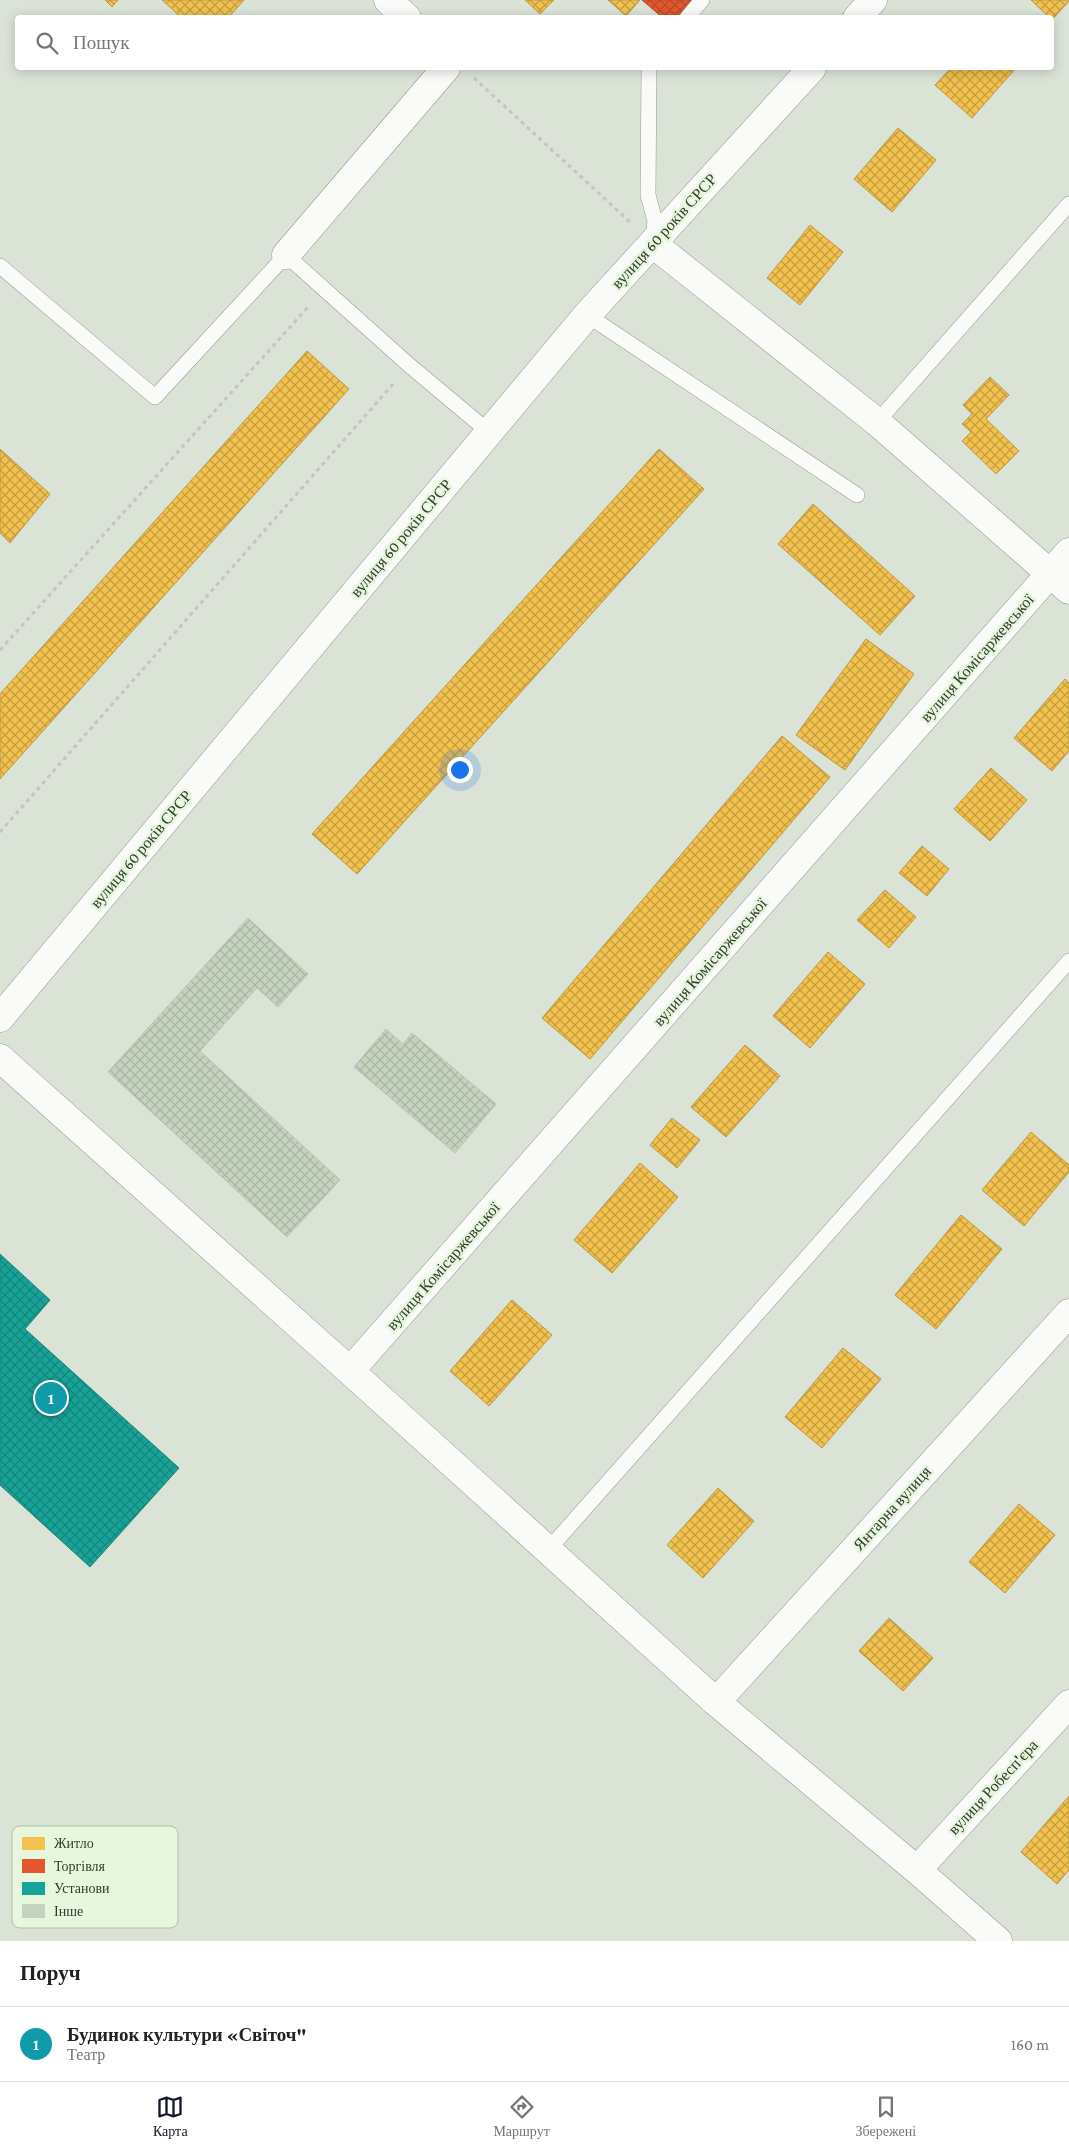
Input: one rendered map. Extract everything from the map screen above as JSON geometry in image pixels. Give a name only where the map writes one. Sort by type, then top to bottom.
[{"type":"street","points":[[388,0],[404,15]]},
{"type":"street","points":[[860,15],[873,0]]},
{"type":"street","name":"вулиця 60 років СРСР","points":[[0,1018],[587,316],[810,70]]},
{"type":"street","points":[[286,255],[458,71]]},
{"type":"street","points":[[653,244],[877,422],[1060,582]]},
{"type":"street","name":"вулиця Комісаржевської","points":[[350,1371],[1060,582],[1069,552]]},
{"type":"street","points":[[0,1058],[716,1702],[917,1870],[998,1941]]},
{"type":"street","name":"Янтарна вулиця","points":[[716,1702],[1069,1313]]},
{"type":"street","name":"вулиця Робесп'єра","points":[[917,1870],[1069,1704]]},
{"type":"lane","points":[[690,15],[702,0]]},
{"type":"lane","points":[[649,70],[648,195],[655,221],[653,244]]},
{"type":"lane","points":[[877,422],[1069,204]]},
{"type":"lane","points":[[0,266],[155,397],[286,255],[409,365],[490,432]]},
{"type":"lane","points":[[587,316],[857,495]]},
{"type":"lane","points":[[548,1550],[1069,961]]},
{"type":"path","points":[[458,71],[653,244]]},
{"type":"path","points":[[0,650],[325,289]]},
{"type":"path","points":[[0,832],[409,365]]},
{"type":"building: Житло","points":[[105,0],[118,0],[112,7]]},
{"type":"building: Житло","points":[[162,0],[244,0],[231,15],[179,15]]},
{"type":"building: Житло","points":[[525,0],[554,0],[540,14]]},
{"type":"building: Житло","points":[[608,0],[640,0],[625,15]]},
{"type":"building: Житло","points":[[1031,0],[1069,0],[1054,18],[1054,15],[1047,15]]},
{"type":"building: Житло","points":[[949,70],[1014,70],[972,118],[935,85]]},
{"type":"building: Житло","points":[[898,128],[936,160],[892,212],[854,179]]},
{"type":"building: Житло","points":[[810,225],[843,252],[800,305],[767,278]]},
{"type":"building: Житло","points":[[307,351],[349,389],[0,779],[0,694]]},
{"type":"building: Житло","points":[[990,377],[1009,395],[986,419],[1019,451],[996,474],[962,441],[971,432],[962,424],[972,414],[963,405]]},
{"type":"building: Житло","points":[[0,449],[50,494],[10,543],[0,533]]},
{"type":"building: Житло","points":[[659,449],[704,489],[357,874],[312,834]]},
{"type":"building: Житло","points":[[813,504],[915,596],[880,635],[778,544]]},
{"type":"building: Житло","points":[[866,639],[914,674],[845,770],[796,735]]},
{"type":"building: Житло","points":[[1065,679],[1069,683],[1069,751],[1052,771],[1014,738]]},
{"type":"building: Житло","points":[[782,736],[830,777],[590,1059],[542,1018]]},
{"type":"building: Житло","points":[[991,768],[1027,800],[990,841],[954,809]]},
{"type":"building: Житло","points":[[922,846],[949,869],[927,896],[899,873]]},
{"type":"building: Житло","points":[[885,890],[916,917],[889,948],[857,920]]},
{"type":"building: Житло","points":[[828,952],[865,984],[810,1048],[773,1016]]},
{"type":"building: Житло","points":[[745,1045],[780,1076],[726,1137],[691,1107]]},
{"type":"building: Житло","points":[[672,1118],[700,1140],[677,1168],[650,1145]]},
{"type":"building: Житло","points":[[1031,1132],[1069,1165],[1069,1172],[1024,1226],[982,1190]]},
{"type":"building: Житло","points":[[640,1163],[678,1197],[612,1273],[574,1240]]},
{"type":"building: Житло","points":[[961,1215],[1002,1249],[936,1329],[895,1295]]},
{"type":"building: Житло","points":[[512,1300],[552,1335],[489,1406],[450,1371]]},
{"type":"building: Житло","points":[[843,1348],[881,1379],[822,1448],[785,1417]]},
{"type":"building: Житло","points":[[718,1488],[754,1521],[703,1578],[667,1545]]},
{"type":"building: Житло","points":[[1019,1504],[1055,1535],[1005,1593],[969,1562]]},
{"type":"building: Житло","points":[[889,1618],[933,1658],[903,1691],[859,1651]]},
{"type":"building: Житло","points":[[1069,1796],[1069,1870],[1057,1884],[1021,1852]]},
{"type":"building: Торгівля","points":[[642,0],[695,0],[683,15],[660,15]]},
{"type":"building: Установи","points":[[0,1254],[50,1300],[25,1329],[179,1468],[90,1567],[0,1485]]},
{"type":"building: Інше","points":[[248,918],[308,974],[278,1007],[257,988],[200,1051],[340,1180],[287,1237],[108,1072]]},
{"type":"building: Інше","points":[[386,1029],[403,1044],[412,1033],[496,1104],[455,1153],[354,1067]]},
{"type":"place","name":"Будинок культури «Світоч\"","points":[[51,1398]]}]
